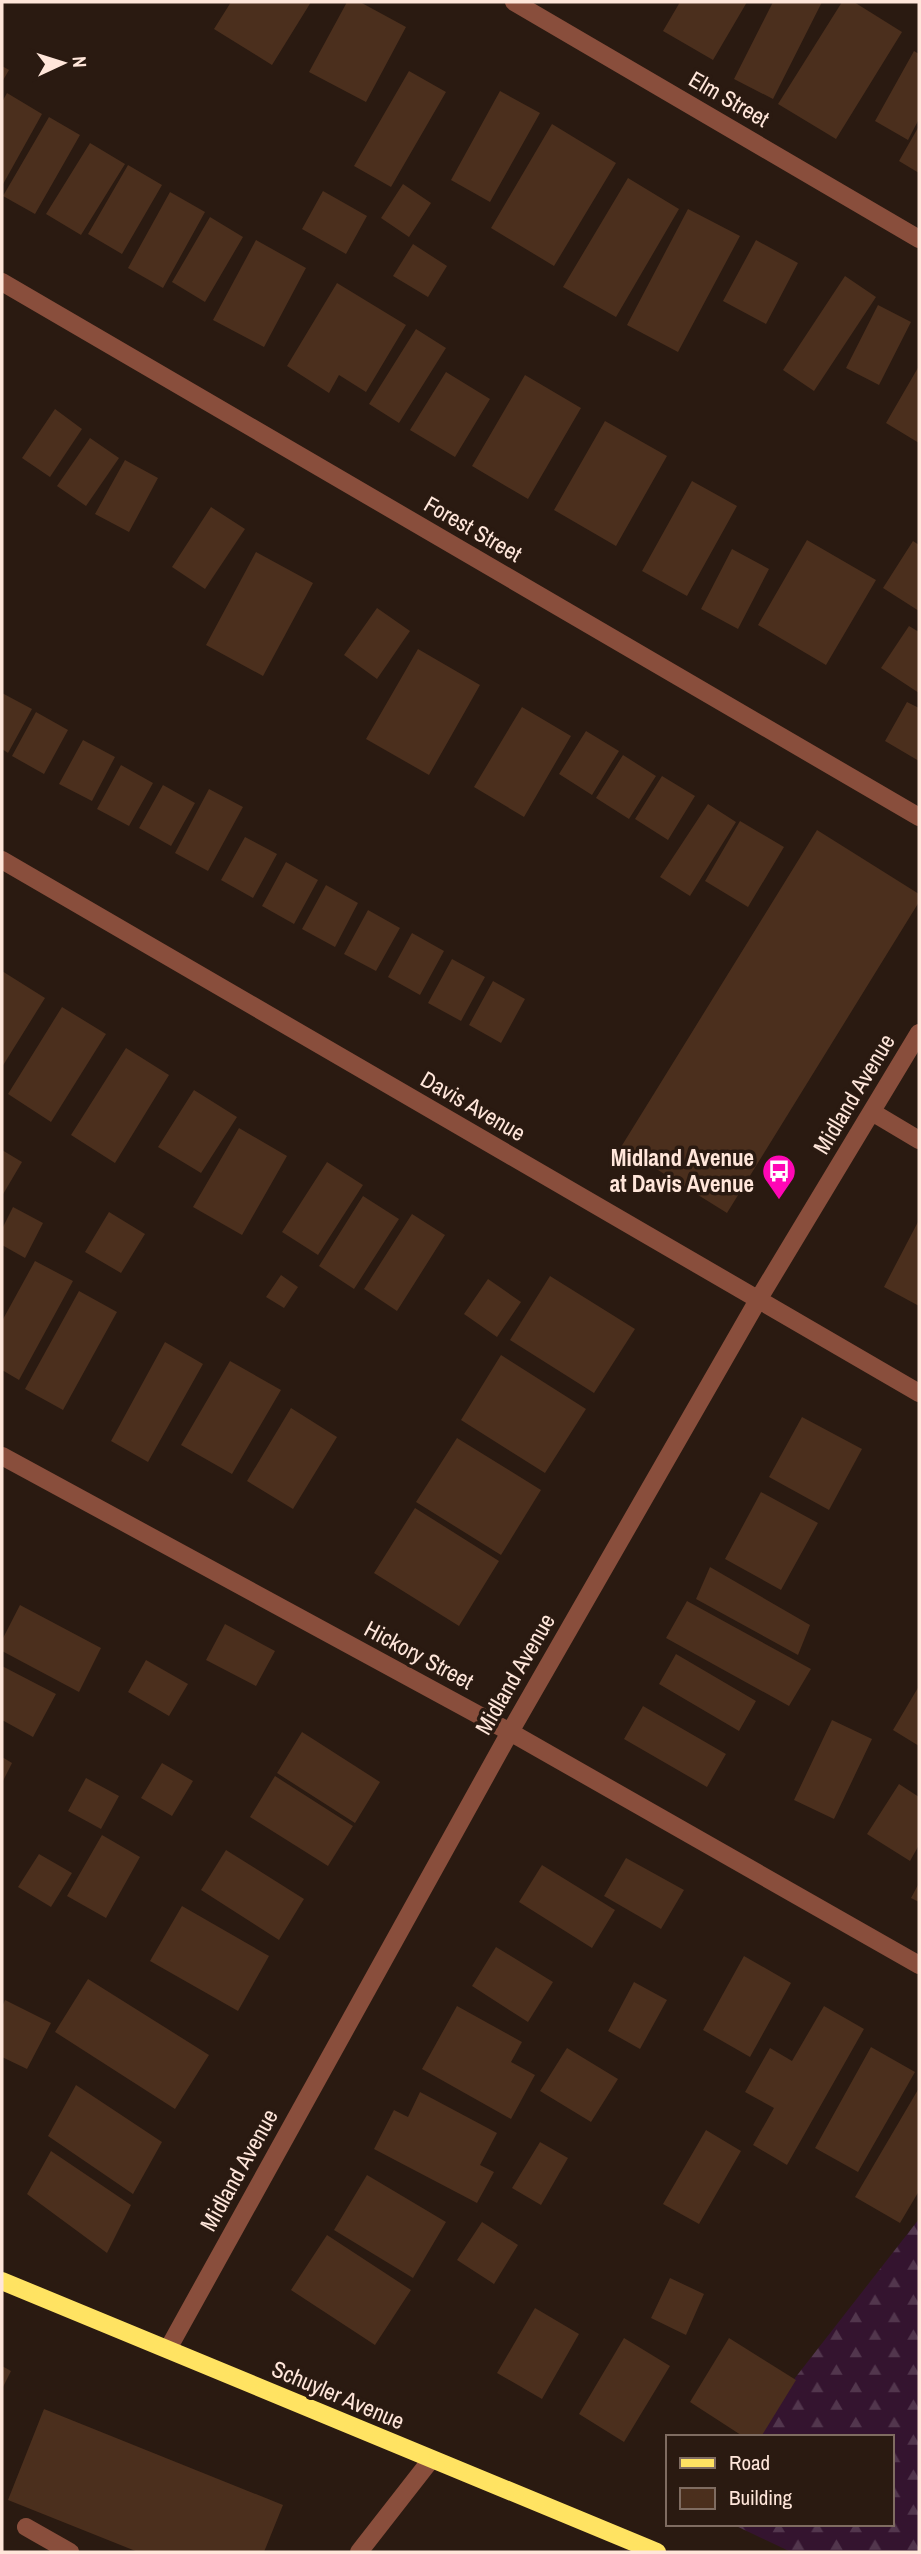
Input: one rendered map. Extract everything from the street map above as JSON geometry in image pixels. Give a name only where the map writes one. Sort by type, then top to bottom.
[{"type":"main road","name":"Schuyler Avenue","points":[[2,2281],[430,2461],[657,2552]]},
{"type":"street","name":"Elm Street","points":[[514,2],[919,239]]},
{"type":"street","name":"Forest Street","points":[[2,282],[919,817]]},
{"type":"street","name":"Davis Avenue","points":[[2,860],[919,1393]]},
{"type":"street","name":"Midland Avenue","points":[[168,2349],[510,1732],[758,1300],[919,1033]]},
{"type":"street","points":[[872,1112],[919,1140]]},
{"type":"street","name":"Hickory Street","points":[[2,1457],[510,1732],[919,1965]]},
{"type":"street","points":[[359,2552],[430,2461]]},
{"type":"street","points":[[26,2527],[69,2552]]},
{"type":"green space","points":[[919,2219],[919,2552],[791,2552],[736,2526],[893,2526],[893,2435],[751,2435]]},
{"type":"building","points":[[231,2],[311,2],[272,65],[214,29]]},
{"type":"building","points":[[347,2],[360,2],[406,27],[366,102],[309,72]]},
{"type":"building","points":[[680,2],[747,2],[713,60],[663,31]]},
{"type":"building","points":[[773,2],[822,2],[773,99],[734,79]]},
{"type":"building","points":[[842,2],[854,2],[902,32],[836,139],[778,104]]},
{"type":"building","points":[[914,51],[919,54],[919,119],[908,140],[875,121]]},
{"type":"building","points":[[2,66],[9,70],[2,82]]},
{"type":"building","points":[[409,71],[446,92],[391,187],[354,166]]},
{"type":"building","points":[[500,91],[540,113],[490,202],[451,180]]},
{"type":"building","points":[[7,93],[42,114],[2,186],[2,102]]},
{"type":"building","points":[[49,117],[80,135],[35,214],[3,196]]},
{"type":"building","points":[[552,124],[616,163],[554,266],[491,228]]},
{"type":"building","points":[[919,126],[919,173],[899,161]]},
{"type":"building","points":[[90,143],[125,164],[81,235],[46,214]]},
{"type":"building","points":[[128,165],[162,185],[122,254],[88,234]]},
{"type":"building","points":[[628,178],[679,209],[616,317],[563,287]]},
{"type":"building","points":[[403,184],[431,203],[409,237],[381,218]]},
{"type":"building","points":[[323,191],[367,216],[346,254],[302,229]]},
{"type":"building","points":[[170,192],[205,212],[163,288],[128,268]]},
{"type":"building","points":[[688,209],[740,236],[678,352],[627,325]]},
{"type":"building","points":[[210,217],[243,237],[205,302],[172,282]]},
{"type":"building","points":[[256,240],[306,268],[264,347],[213,320]]},
{"type":"building","points":[[756,240],[798,263],[766,324],[723,301]]},
{"type":"building","points":[[413,244],[447,266],[428,297],[393,276]]},
{"type":"building","points":[[845,276],[876,297],[814,391],[783,370]]},
{"type":"building","points":[[337,283],[406,325],[366,392],[339,375],[329,393],[287,366]]},
{"type":"building","points":[[878,305],[911,322],[879,385],[846,368]]},
{"type":"building","points":[[416,329],[446,348],[399,423],[369,404]]},
{"type":"building","points":[[919,366],[919,443],[886,423]]},
{"type":"building","points":[[446,372],[490,399],[455,457],[410,430]]},
{"type":"building","points":[[525,375],[581,408],[528,499],[472,466]]},
{"type":"building","points":[[55,409],[82,429],[50,477],[22,458]]},
{"type":"building","points":[[605,421],[667,456],[616,546],[554,510]]},
{"type":"building","points":[[90,438],[119,458],[86,506],[57,486]]},
{"type":"building","points":[[125,460],[158,478],[129,532],[95,514]]},
{"type":"building","points":[[692,481],[737,506],[687,596],[642,571]]},
{"type":"building","points":[[211,507],[245,529],[205,589],[172,567]]},
{"type":"building","points":[[807,540],[876,580],[826,665],[758,625]]},
{"type":"building","points":[[913,541],[919,545],[919,611],[883,588]]},
{"type":"building","points":[[732,549],[769,569],[738,629],[701,609]]},
{"type":"building","points":[[256,552],[313,583],[263,676],[206,645]]},
{"type":"building","points":[[377,608],[410,631],[377,679],[344,655]]},
{"type":"building","points":[[909,626],[919,632],[919,693],[881,668]]},
{"type":"building","points":[[418,649],[480,685],[429,775],[366,739]]},
{"type":"building","points":[[2,693],[32,709],[8,753],[2,749]]},
{"type":"building","points":[[907,702],[919,708],[919,761],[885,741]]},
{"type":"building","points":[[522,707],[571,736],[524,817],[474,787]]},
{"type":"building","points":[[36,712],[68,730],[44,774],[12,756]]},
{"type":"building","points":[[586,731],[619,751],[592,795],[559,774]]},
{"type":"building","points":[[83,740],[115,757],[92,801],[59,784]]},
{"type":"building","points":[[623,755],[656,776],[629,819],[596,798]]},
{"type":"building","points":[[121,765],[153,783],[129,826],[97,809]]},
{"type":"building","points":[[662,776],[695,796],[668,840],[635,819]]},
{"type":"building","points":[[163,785],[195,803],[171,846],[139,828]]},
{"type":"building","points":[[209,789],[243,807],[208,871],[175,853]]},
{"type":"building","points":[[708,804],[736,822],[690,896],[660,877]]},
{"type":"building","points":[[740,821],[784,847],[748,907],[705,881]]},
{"type":"building","points":[[817,830],[919,894],[919,902],[727,1213],[621,1147]]},
{"type":"building","points":[[245,837],[277,854],[253,898],[221,880]]},
{"type":"building","points":[[286,862],[318,880],[294,924],[262,906]]},
{"type":"building","points":[[326,885],[358,903],[335,947],[302,929]]},
{"type":"building","points":[[368,910],[400,928],[376,971],[344,954]]},
{"type":"building","points":[[412,933],[444,951],[420,995],[388,977]]},
{"type":"building","points":[[452,959],[485,977],[461,1021],[428,1003]]},
{"type":"building","points":[[2,971],[45,998],[2,1067]]},
{"type":"building","points":[[493,981],[525,999],[501,1043],[469,1025]]},
{"type":"building","points":[[62,1007],[106,1034],[51,1122],[8,1094]]},
{"type":"building","points":[[126,1048],[169,1075],[115,1163],[71,1135]]},
{"type":"building","points":[[194,1090],[237,1117],[201,1173],[158,1147]]},
{"type":"building","points":[[239,1128],[287,1156],[242,1235],[193,1207]]},
{"type":"building","points":[[2,1150],[22,1162],[2,1196]]},
{"type":"building","points":[[327,1162],[363,1185],[318,1255],[282,1232]]},
{"type":"building","points":[[363,1196],[399,1219],[354,1289],[319,1266]]},
{"type":"building","points":[[13,1207],[43,1223],[25,1258],[2,1245],[2,1229]]},
{"type":"building","points":[[109,1212],[145,1234],[121,1273],[85,1252]]},
{"type":"building","points":[[412,1214],[445,1235],[397,1311],[364,1289]]},
{"type":"building","points":[[919,1220],[919,1306],[884,1287]]},
{"type":"building","points":[[35,1261],[73,1281],[19,1380],[2,1370],[2,1321]]},
{"type":"building","points":[[281,1275],[298,1287],[284,1308],[266,1297]]},
{"type":"building","points":[[550,1276],[635,1329],[594,1393],[510,1340]]},
{"type":"building","points":[[488,1279],[521,1302],[497,1337],[464,1314]]},
{"type":"building","points":[[79,1291],[117,1312],[63,1410],[25,1389]]},
{"type":"building","points":[[165,1342],[203,1364],[148,1462],[111,1441]]},
{"type":"building","points":[[501,1355],[586,1409],[545,1473],[461,1420]]},
{"type":"building","points":[[230,1361],[281,1390],[232,1474],[181,1445]]},
{"type":"building","points":[[291,1408],[337,1437],[293,1509],[247,1481]]},
{"type":"building","points":[[802,1417],[862,1449],[829,1510],[769,1477]]},
{"type":"building","points":[[457,1438],[541,1490],[501,1555],[416,1502]]},
{"type":"building","points":[[761,1492],[818,1523],[781,1590],[725,1559]]},
{"type":"building","points":[[415,1508],[499,1561],[459,1626],[374,1573]]},
{"type":"building","points":[[710,1567],[810,1625],[798,1655],[696,1599]]},
{"type":"building","points":[[687,1601],[811,1669],[789,1706],[666,1638]]},
{"type":"building","points":[[20,1605],[101,1648],[79,1692],[2,1651],[2,1640]]},
{"type":"building","points":[[225,1624],[275,1651],[256,1686],[206,1660]]},
{"type":"building","points":[[676,1654],[756,1701],[739,1731],[659,1684]]},
{"type":"building","points":[[146,1660],[188,1684],[169,1716],[128,1692]]},
{"type":"building","points":[[2,1666],[56,1694],[33,1737],[2,1720]]},
{"type":"building","points":[[919,1686],[919,1746],[893,1730]]},
{"type":"building","points":[[643,1706],[726,1754],[707,1787],[624,1739]]},
{"type":"building","points":[[832,1720],[872,1739],[834,1819],[794,1800]]},
{"type":"building","points":[[302,1732],[380,1782],[355,1823],[277,1773]]},
{"type":"building","points":[[2,1757],[12,1763],[2,1783]]},
{"type":"building","points":[[162,1763],[193,1781],[172,1816],[141,1798]]},
{"type":"building","points":[[275,1776],[353,1826],[328,1866],[250,1817]]},
{"type":"building","points":[[86,1778],[119,1796],[101,1829],[68,1811]]},
{"type":"building","points":[[899,1784],[919,1797],[919,1845],[910,1861],[867,1834]]},
{"type":"building","points":[[102,1835],[140,1857],[106,1918],[67,1896]]},
{"type":"building","points":[[226,1850],[304,1899],[279,1940],[201,1890]]},
{"type":"building","points":[[39,1854],[72,1873],[51,1907],[18,1887]]},
{"type":"building","points":[[626,1858],[684,1890],[661,1929],[604,1896]]},
{"type":"building","points":[[542,1865],[615,1910],[592,1948],[519,1902]]},
{"type":"building","points":[[919,1883],[919,1902],[911,1898]]},
{"type":"building","points":[[182,1906],[269,1956],[238,2011],[150,1961]]},
{"type":"building","points":[[496,1947],[553,1982],[528,2022],[472,1986]]},
{"type":"building","points":[[744,1956],[791,1983],[750,2057],[703,2030]]},
{"type":"building","points":[[88,1979],[209,2055],[175,2109],[55,2032]]},
{"type":"building","points":[[634,1982],[667,2000],[640,2049],[608,2031]]},
{"type":"building","points":[[5,2000],[51,2023],[27,2069],[2,2057],[2,2007]]},
{"type":"building","points":[[457,2006],[522,2042],[511,2062],[535,2075],[511,2119],[422,2069]]},
{"type":"building","points":[[824,2006],[864,2029],[787,2165],[753,2145],[774,2108],[745,2092],[770,2048],[792,2061]]},
{"type":"building","points":[[871,2047],[915,2072],[858,2172],[815,2148]]},
{"type":"building","points":[[567,2048],[618,2079],[591,2122],[540,2091]]},
{"type":"building","points":[[76,2085],[162,2142],[133,2194],[48,2136]]},
{"type":"building","points":[[919,2088],[919,2191],[900,2223],[855,2197]]},
{"type":"building","points":[[420,2092],[497,2133],[480,2165],[494,2172],[477,2203],[374,2149],[394,2110],[408,2117]]},
{"type":"building","points":[[706,2130],[741,2151],[699,2224],[663,2204]]},
{"type":"building","points":[[540,2142],[568,2158],[541,2205],[512,2188]]},
{"type":"building","points":[[51,2151],[131,2205],[107,2253],[27,2194]]},
{"type":"building","points":[[367,2175],[446,2222],[413,2278],[334,2230]]},
{"type":"building","points":[[482,2222],[518,2245],[494,2284],[457,2260]]},
{"type":"building","points":[[327,2235],[411,2290],[375,2345],[291,2290]]},
{"type":"building","points":[[670,2278],[704,2294],[686,2335],[651,2318]]},
{"type":"building","points":[[535,2308],[579,2334],[542,2399],[497,2373]]},
{"type":"building","points":[[624,2338],[670,2366],[624,2442],[579,2414]]},
{"type":"building","points":[[729,2338],[796,2380],[762,2435],[741,2435],[690,2402]]},
{"type":"building","points":[[2,2366],[11,2371],[2,2389]]},
{"type":"building","points":[[44,2409],[283,2505],[264,2552],[138,2552],[8,2500]]},
{"type":"place","name":"Midland Avenue at Davis Avenue","points":[[779,1201]]}]
